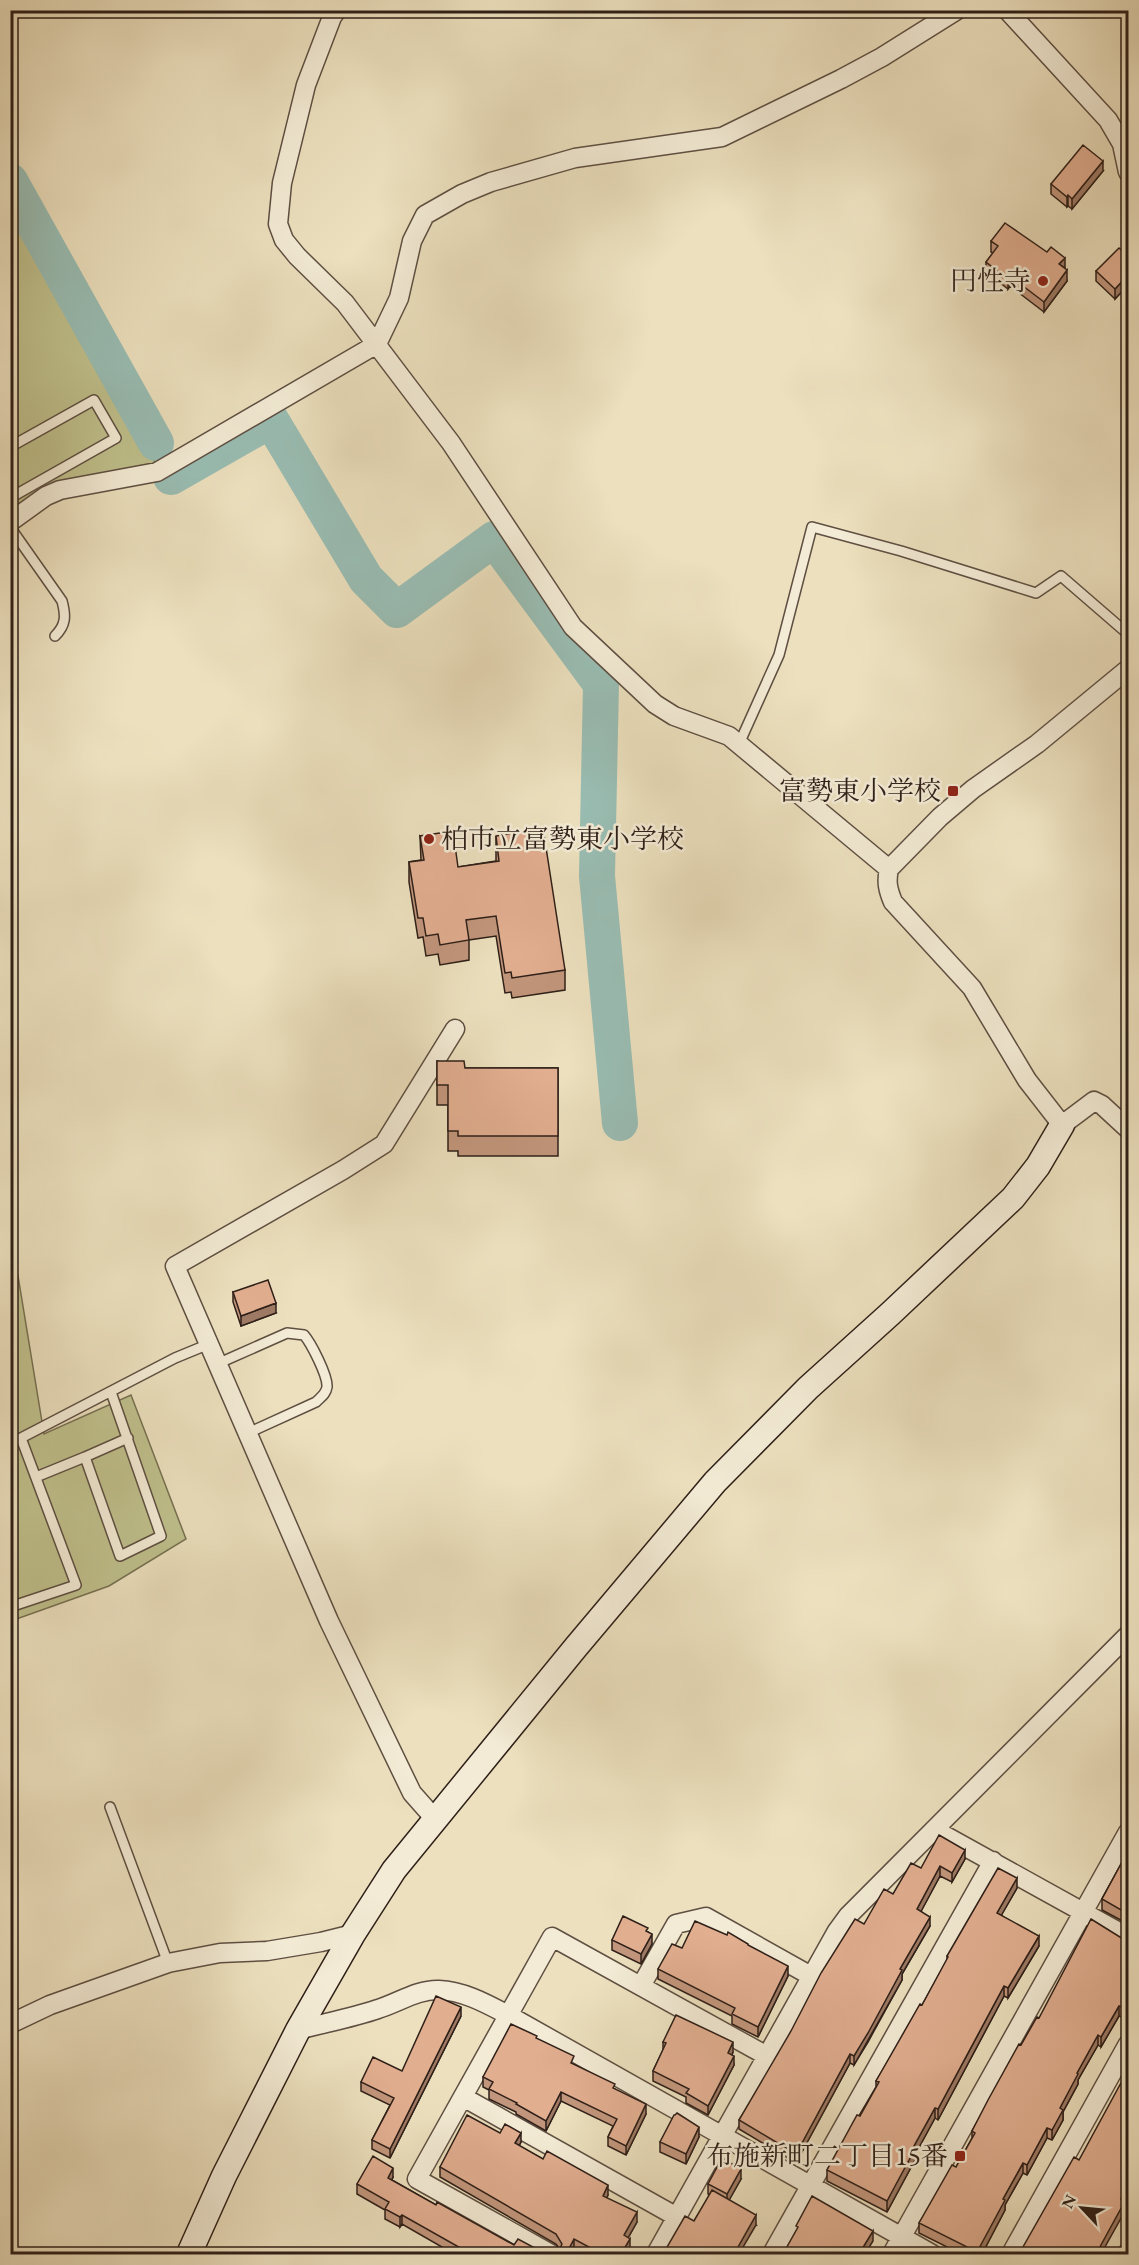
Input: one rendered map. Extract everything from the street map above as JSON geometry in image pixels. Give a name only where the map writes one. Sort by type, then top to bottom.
[{"type":"street","points":[[337,10],[332,17],[303,95],[282,183],[278,224],[284,240],[345,303],[451,443],[573,627],[655,704],[674,716],[729,736],[889,869]]},
{"type":"street","points":[[10,522],[46,496],[60,490],[157,472],[377,344],[399,298],[412,242],[425,215],[462,194],[491,182],[575,158],[722,137],[882,57],[957,10]]},
{"type":"street","points":[[1007,10],[1108,120],[1122,144],[1128,167]]},
{"type":"street","points":[[1062,1125],[1027,1080],[972,988],[893,902],[887,880],[889,869],[949,810],[1037,744],[1128,669]]},
{"type":"street","points":[[435,1819],[412,1793],[329,1621],[175,1266],[384,1144],[454,1029]]},
{"type":"street","points":[[189,2254],[224,2176],[298,2030],[352,1934],[394,1870],[576,1647],[715,1482],[808,1388],[1013,1198],[1038,1166],[1062,1125],[1094,1101],[1102,1105],[1128,1128]]},
{"type":"street","points":[[656,2254],[811,1976],[848,1916],[1128,1635]]},
{"type":"street","points":[[935,1830],[1128,1937]]},
{"type":"street","points":[[892,2254],[1128,1832]]},
{"type":"street","points":[[772,2254],[993,1861]]},
{"type":"street","points":[[641,1986],[676,1924],[706,1917],[811,1976]]},
{"type":"street","points":[[10,2024],[50,2005],[168,1963],[220,1953],[267,1951],[352,1934]]},
{"type":"street","points":[[551,2254],[417,2179],[552,1937],[767,2056]]},
{"type":"street","points":[[298,2030],[378,2009],[415,1994],[437,1990],[464,1995],[508,2015],[932,2254]]},
{"type":"street","points":[[1011,2254],[1128,2044]]},
{"type":"street","points":[[463,2097],[677,2217]]},
{"type":"lane","points":[[10,447],[94,400],[116,438],[10,498]]},
{"type":"lane","points":[[10,527],[62,601],[66,615],[63,628],[55,636]]},
{"type":"lane","points":[[740,744],[779,655],[812,527],[901,551],[1036,593],[1061,576],[1128,634]]},
{"type":"lane","points":[[218,1364],[287,1333],[296,1332],[304,1335],[310,1341],[327,1380],[327,1389],[316,1402],[248,1433]]},
{"type":"lane","points":[[10,1607],[76,1584],[21,1438],[209,1344]]},
{"type":"lane","points":[[85,1457],[120,1557],[161,1536],[111,1392]]},
{"type":"lane","points":[[36,1477],[128,1438]]},
{"type":"lane","points":[[110,1807],[168,1963]]},
{"type":"green space","points":[[10,193],[156,464],[52,490],[10,519]]},
{"type":"green space","points":[[11,1262],[18,1276],[44,1434],[131,1395],[186,1539],[109,1586],[11,1621]]},
{"type":"building","points":[[1083,145],[1103,161],[1072,199],[1051,184]]},
{"type":"building","points":[[1005,223],[1047,252],[1051,247],[1065,258],[1059,264],[1067,270],[1044,302],[1010,276],[1008,279],[986,262],[998,246],[991,241]]},
{"type":"building","points":[[1119,248],[1128,256],[1128,275],[1115,289],[1096,271]]},
{"type":"building","points":[[543,828],[565,970],[512,978],[511,972],[505,973],[496,916],[466,920],[469,940],[440,945],[438,934],[426,936],[423,918],[418,918],[409,862],[424,860],[420,836],[453,831],[458,867],[499,861],[496,836]]},
{"type":"building","points":[[437,1061],[464,1061],[465,1068],[558,1068],[558,1136],[458,1136],[458,1131],[448,1131],[448,1085],[437,1085]]},
{"type":"building","points":[[268,1280],[276,1303],[241,1316],[233,1292]]},
{"type":"building","points":[[939,1835],[965,1850],[952,1873],[940,1866],[917,1909],[930,1917],[900,1969],[902,1970],[868,2033],[854,2056],[850,2054],[796,2154],[739,2120],[791,2031],[821,1973],[855,1919],[864,1924],[884,1889],[893,1894],[911,1863],[921,1868]]},
{"type":"building","points":[[1128,1851],[1128,1914],[1102,1899]]},
{"type":"building","points":[[998,1868],[1017,1878],[997,1913],[1039,1936],[1008,1988],[1004,1986],[938,2109],[935,2108],[914,2146],[916,2147],[887,2201],[827,2170],[857,2115],[860,2116],[879,2082],[876,2081],[920,2004],[922,2005],[947,1956]]},
{"type":"building","points":[[623,1916],[648,1928],[646,1931],[652,1934],[641,1954],[612,1940]]},
{"type":"building","points":[[1091,1919],[1128,1942],[1128,1995],[1101,2037],[1098,2035],[1060,2108],[1063,2110],[1052,2130],[1047,2128],[1027,2165],[1023,2163],[977,2252],[919,2223],[952,2165],[956,2167],[975,2133],[972,2131],[988,2100],[1019,2044],[1021,2045],[1037,2017],[1039,2018]]},
{"type":"building","points":[[695,1921],[727,1935],[728,1932],[788,1966],[758,2027],[732,2014],[735,2008],[658,1969],[672,1944],[682,1948]]},
{"type":"building","points":[[436,1996],[461,2007],[390,2149],[372,2140],[394,2098],[361,2082],[373,2057],[402,2071]]},
{"type":"building","points":[[676,2015],[733,2042],[728,2053],[734,2056],[708,2106],[686,2093],[689,2089],[653,2071]]},
{"type":"building","points":[[511,2024],[574,2056],[571,2063],[615,2084],[613,2088],[646,2104],[626,2146],[608,2137],[617,2119],[561,2092],[546,2121],[489,2089],[493,2082],[483,2077]]},
{"type":"building","points":[[1128,2070],[1128,2186],[1121,2199],[1125,2201],[1096,2254],[1019,2254],[1074,2157],[1079,2160]]},
{"type":"building","points":[[677,2113],[699,2127],[686,2154],[660,2142]]},
{"type":"building","points":[[467,2115],[500,2133],[505,2124],[521,2133],[515,2143],[543,2159],[547,2151],[608,2185],[603,2196],[637,2212],[624,2235],[630,2239],[621,2254],[602,2254],[574,2239],[566,2254],[557,2254],[562,2244],[556,2234],[440,2167]]},
{"type":"building","points":[[373,2156],[393,2168],[388,2178],[436,2205],[437,2202],[514,2245],[518,2239],[546,2254],[471,2254],[402,2215],[400,2217],[385,2209],[389,2202],[357,2184]]},
{"type":"building","points":[[722,2158],[741,2169],[727,2194],[708,2184]]},
{"type":"building","points":[[712,2190],[756,2215],[734,2254],[663,2254],[685,2216],[694,2221]]},
{"type":"building","points":[[812,2196],[873,2231],[859,2254],[783,2254]]},
{"type":"waterway","points":[[10,181],[156,443]]},
{"type":"waterway","points":[[171,477],[271,420],[366,579],[397,610],[494,539],[601,684],[597,876],[620,1123]]},
{"type":"place","name":"円性寺","points":[[1043,281]]},
{"type":"place","name":"富勢東小学校","points":[[953,791]]},
{"type":"place","name":"柏市立富勢東小学校","points":[[429,839]]},
{"type":"place","name":"布施新町二丁目15番","points":[[960,2156]]}]
